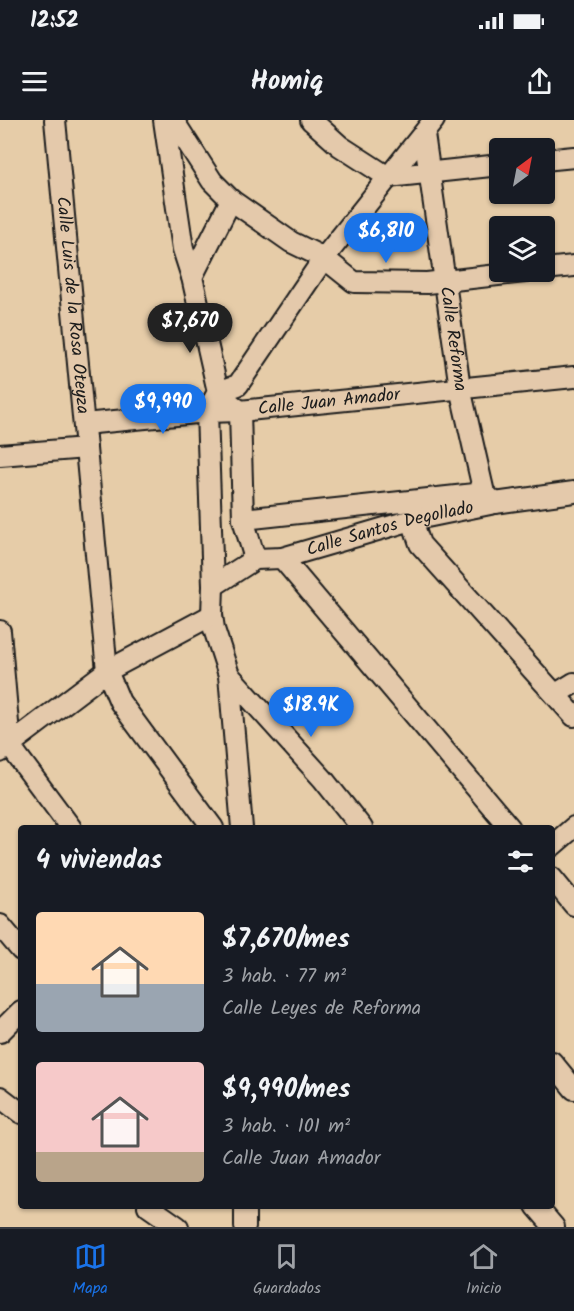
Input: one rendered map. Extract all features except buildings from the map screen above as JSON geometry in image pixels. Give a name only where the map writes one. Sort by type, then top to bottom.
[{"type":"street","name":"Calle Luis de la Rosa Oteyza","points":[[55,120],[107,671],[120,702],[211,825]]},
{"type":"street","points":[[164,120],[183,249],[192,277],[218,392],[240,411],[243,519],[255,559],[213,586]]},
{"type":"street","points":[[173,120],[212,181],[231,200],[291,243],[324,258],[354,282],[427,283],[489,276]]},
{"type":"street","points":[[311,120],[340,146],[388,177],[489,166]]},
{"type":"street","points":[[242,825],[229,675],[214,629],[212,615],[207,412],[218,392],[238,386],[324,258],[429,127]]},
{"type":"street","name":"Calle Reforma","points":[[429,127],[430,172],[460,388],[489,498]]},
{"type":"street","points":[[555,159],[574,157]]},
{"type":"street","points":[[192,277],[231,200]]},
{"type":"street","points":[[555,268],[574,266]]},
{"type":"street","name":"Calle Juan Amador","points":[[84,424],[240,411],[574,377]]},
{"type":"street","points":[[0,455],[86,448]]},
{"type":"street","name":"Calle Santos Degollado","points":[[243,519],[574,492]]},
{"type":"street","name":"Calle Santos Degollado","points":[[255,559],[282,558],[489,498]]},
{"type":"street","points":[[412,520],[420,544],[574,716]]},
{"type":"street","points":[[282,558],[507,825]]},
{"type":"street","points":[[5,749],[107,671],[212,615]]},
{"type":"street","points":[[0,631],[5,749],[68,825]]},
{"type":"street","points":[[229,675],[323,779],[360,825]]},
{"type":"street","points":[[556,694],[574,683]]},
{"type":"street","points":[[555,843],[574,827]]},
{"type":"street","points":[[555,883],[574,905]]},
{"type":"street","points":[[0,925],[18,946]]},
{"type":"street","points":[[0,1032],[18,1014]]},
{"type":"street","points":[[555,1066],[574,1089]]},
{"type":"street","points":[[0,1097],[18,1111]]},
{"type":"street","points":[[152,1209],[178,1227]]},
{"type":"street","points":[[244,1227],[245,1209]]},
{"type":"street","points":[[539,1209],[554,1227]]}]
